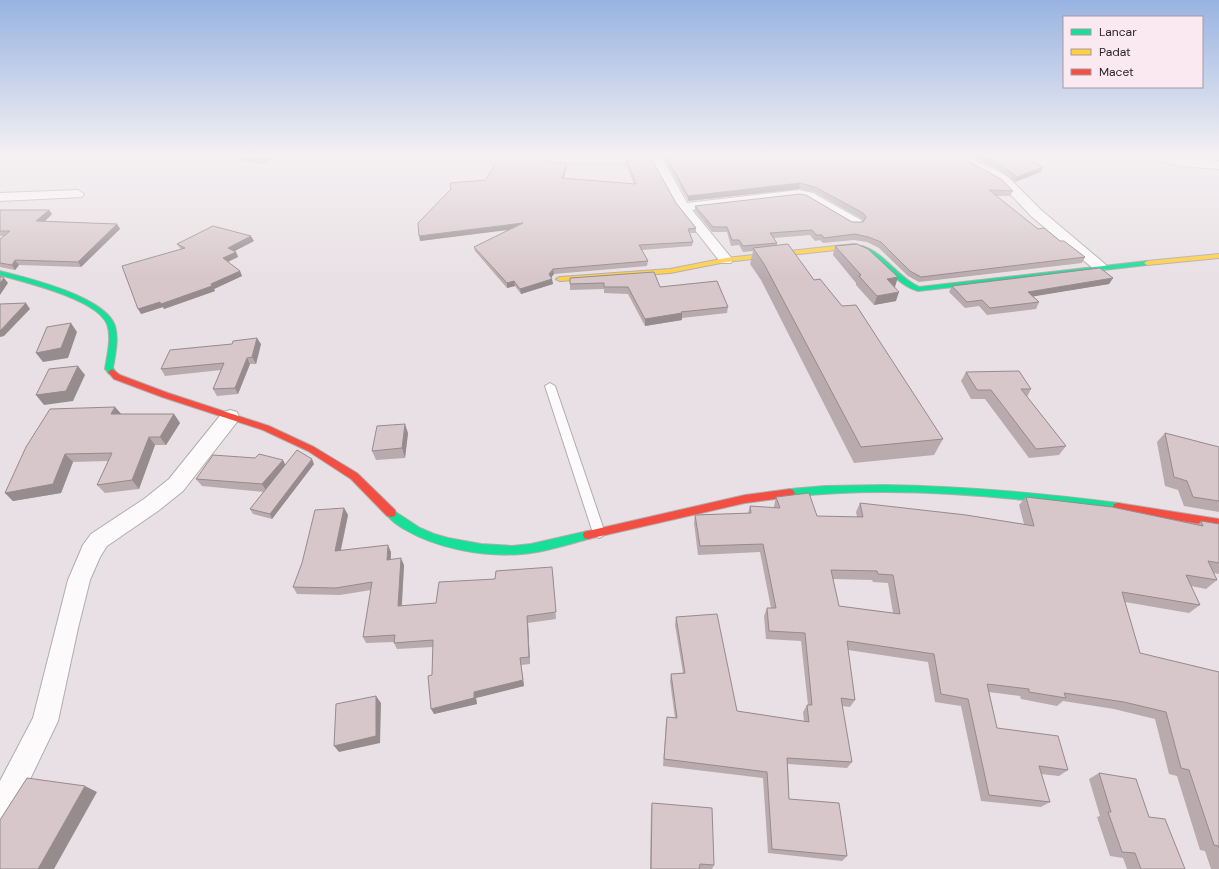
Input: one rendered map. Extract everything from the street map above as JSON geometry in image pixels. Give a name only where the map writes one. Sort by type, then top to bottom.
[{"type":"street","points":[[0,197],[12,197]]},
{"type":"street","points":[[677,197],[683,207],[726,260]]},
{"type":"street","points":[[683,207],[776,197]]},
{"type":"street","points":[[811,197],[856,223]]},
{"type":"street","points":[[1020,197],[1036,213],[1100,267]]},
{"type":"street","points":[[560,279],[670,270],[726,260],[858,246],[873,252],[903,284],[918,289],[1100,267],[1219,256]]},
{"type":"street","points":[[0,273],[68,295],[100,311],[109,320],[112,335],[109,369],[117,377],[165,395],[266,428],[312,449],[354,476],[398,520],[427,536],[457,545],[513,550],[550,544],[746,499],[797,492],[860,489],[926,489],[1037,496],[1155,512],[1219,523]]},
{"type":"street","points":[[0,811],[45,721],[66,628],[79,580],[91,552],[99,540],[151,505],[176,485],[230,417]]},
{"type":"lane","points":[[550,386],[599,533]]},
{"type":"building","points":[[444,197],[672,197],[696,228],[688,229],[693,242],[639,245],[648,261],[553,269],[549,274],[552,279],[520,289],[514,281],[507,283],[474,247],[523,223],[419,236],[418,223]]},
{"type":"building","points":[[778,197],[809,197],[852,222],[863,222],[866,217],[863,213],[833,197],[997,197],[1038,229],[1044,228],[1060,241],[1064,241],[1085,257],[921,277],[910,271],[881,242],[855,234],[824,238],[822,235],[816,235],[812,230],[770,233],[777,243],[743,246],[739,240],[732,240],[727,227],[713,227],[695,206]]},
{"type":"building","points":[[0,210],[49,210],[36,221],[117,224],[78,262],[15,260],[12,265],[0,263],[0,239],[10,231],[0,231]]},
{"type":"building","points":[[213,226],[251,236],[228,248],[236,252],[223,258],[240,271],[211,284],[212,286],[161,304],[160,302],[138,309],[122,266],[185,248],[177,244]]},
{"type":"building","points":[[788,244],[814,280],[820,279],[842,306],[856,305],[943,439],[861,447],[764,264],[753,248]]},
{"type":"building","points":[[857,244],[868,249],[898,277],[887,279],[899,292],[877,296],[859,276],[861,275],[835,246]]},
{"type":"building","points":[[1100,268],[1113,278],[1028,292],[1039,302],[990,308],[982,300],[967,302],[952,286]]},
{"type":"building","points":[[654,272],[660,287],[717,281],[728,307],[681,312],[682,313],[645,319],[628,287],[604,287],[604,283],[570,284],[570,278]]},
{"type":"building","points":[[0,276],[4,278],[0,283]]},
{"type":"building","points":[[26,303],[0,331],[0,304]]},
{"type":"building","points":[[71,323],[61,348],[36,353],[47,327]]},
{"type":"building","points":[[257,338],[252,357],[247,358],[235,388],[213,389],[224,363],[161,369],[170,350],[232,344],[233,341]]},
{"type":"building","points":[[78,366],[66,391],[36,395],[49,369]]},
{"type":"building","points":[[1019,371],[1031,389],[1021,389],[1066,446],[1036,449],[991,390],[977,390],[966,372]]},
{"type":"building","points":[[115,407],[111,414],[174,414],[160,437],[149,437],[132,480],[97,485],[112,453],[65,454],[53,484],[5,493],[26,447],[50,409]]},
{"type":"building","points":[[405,424],[402,448],[372,451],[377,426]]},
{"type":"building","points":[[1165,433],[1219,447],[1219,501],[1193,497],[1187,481],[1174,477]]},
{"type":"building","points":[[297,450],[312,459],[270,514],[250,509]]},
{"type":"building","points":[[259,454],[283,460],[262,484],[196,479],[213,455],[255,458]]},
{"type":"building","points":[[809,493],[817,516],[863,517],[860,503],[966,515],[1034,526],[1026,497],[1112,507],[1203,526],[1201,521],[1219,524],[1219,563],[1208,561],[1217,580],[1186,575],[1200,605],[1122,592],[1140,653],[1219,672],[1219,848],[1218,846],[1214,845],[1189,770],[1181,768],[1166,712],[1124,702],[1064,693],[1066,698],[1029,692],[1029,689],[987,684],[997,728],[1058,736],[1068,770],[1039,766],[1050,802],[989,795],[968,699],[941,694],[934,654],[847,641],[855,700],[841,698],[852,762],[787,758],[789,799],[839,803],[847,856],[772,849],[767,772],[664,759],[667,717],[677,718],[671,674],[685,673],[676,617],[717,614],[737,711],[809,722],[807,705],[812,705],[805,633],[769,631],[767,608],[776,608],[763,544],[700,546],[695,515],[751,513],[750,506],[780,508],[776,497]],"holes":[[[831,570],[877,571],[878,574],[893,575],[900,614],[839,606]]]},
{"type":"building","points":[[344,508],[335,551],[388,545],[387,560],[401,558],[398,606],[436,603],[439,582],[495,579],[496,571],[552,567],[556,612],[527,616],[529,657],[520,658],[523,680],[474,692],[474,698],[431,709],[428,676],[432,675],[433,640],[394,643],[395,635],[363,637],[372,582],[336,588],[293,587],[302,563],[315,510]]},
{"type":"building","points":[[376,696],[376,736],[334,746],[336,704]]},
{"type":"building","points":[[1099,773],[1136,779],[1149,817],[1165,819],[1185,869],[1141,869],[1135,853],[1122,852],[1108,812],[1111,812]]},
{"type":"building","points":[[27,778],[85,786],[38,869],[0,869],[0,820]]},
{"type":"building","points":[[652,803],[712,808],[714,865],[700,864],[699,869],[651,869]]},
{"type":"traffic: fast","points":[[862,248],[877,256],[902,280],[918,289],[1147,263]]},
{"type":"traffic: fast","points":[[0,273],[42,285],[75,297],[102,312],[109,320],[113,331],[113,344],[109,369],[112,372]]},
{"type":"traffic: fast","points":[[790,493],[849,489],[943,490],[1031,496],[1118,507]]},
{"type":"traffic: fast","points":[[391,513],[403,523],[432,537],[464,546],[497,550],[521,550],[550,545],[588,535]]},
{"type":"traffic: slow","points":[[560,279],[670,271],[726,260],[854,246],[862,248]]},
{"type":"traffic: slow","points":[[1147,263],[1219,256]]},
{"type":"traffic: jam","points":[[112,372],[117,377],[165,395],[266,428],[311,449],[354,476],[391,513]]},
{"type":"traffic: jam","points":[[588,535],[745,499],[790,493]]},
{"type":"traffic: jam","points":[[1118,507],[1219,523]]}]
